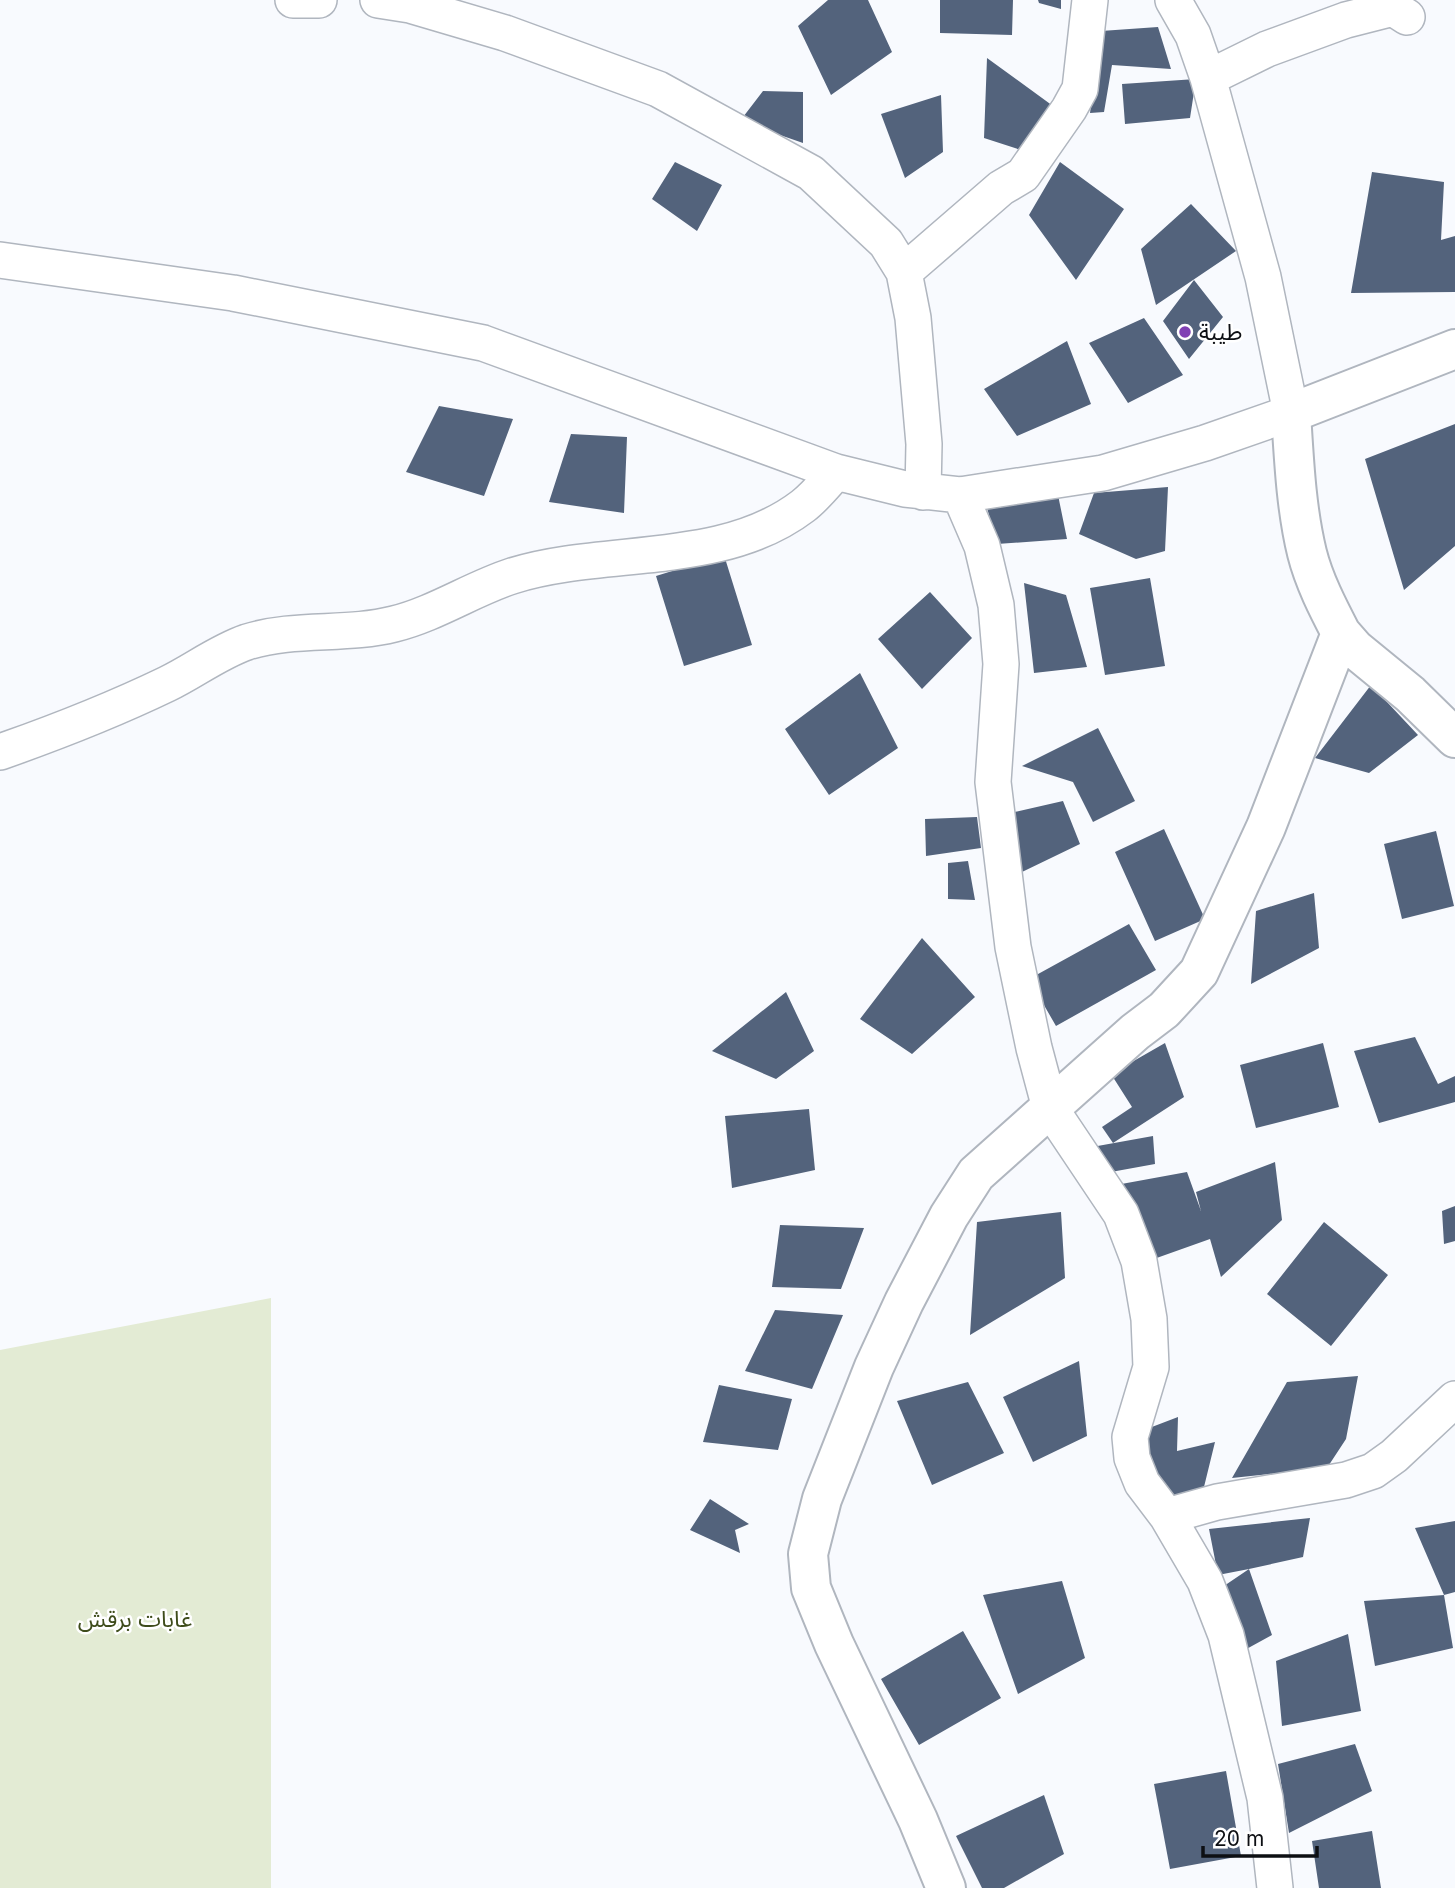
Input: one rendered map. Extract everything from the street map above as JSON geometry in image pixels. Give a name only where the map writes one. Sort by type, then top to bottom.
[{"type":"street","points":[[293,0],[319,0]]},
{"type":"street","points":[[378,0],[410,5],[505,33],[658,89],[811,173],[886,243],[904,272],[913,318],[924,444],[923,492]]},
{"type":"street","points":[[904,272],[1001,188],[1023,175],[1069,109],[1080,89],[1090,0]]},
{"type":"street","points":[[1173,0],[1194,35],[1208,78],[1263,277],[1291,413],[1296,477],[1308,555],[1322,593],[1341,633],[1355,649],[1410,694],[1455,738]]},
{"type":"street","points":[[1208,78],[1267,49],[1346,20],[1393,8],[1407,17]]},
{"type":"street","points":[[3,259],[233,293],[482,343],[836,472],[905,489],[960,495],[1102,473],[1205,443],[1291,413],[1455,349]]},
{"type":"street","points":[[0,752],[157,688],[246,642],[280,634],[394,625],[512,576],[547,568],[734,541],[769,526],[804,506],[836,472]]},
{"type":"street","points":[[960,495],[982,547],[996,605],[1001,664],[993,782],[1013,947],[1034,1048],[1050,1108],[1121,1214],[1139,1261],[1149,1319],[1151,1367],[1130,1437],[1132,1458],[1142,1483],[1167,1516],[1205,1581],[1226,1635],[1265,1798],[1275,1888]]},
{"type":"street","points":[[946,1888],[918,1820],[834,1644],[811,1588],[808,1554],[822,1499],[874,1367],[904,1302],[949,1216],[976,1174],[1135,1032],[1164,1010],[1199,972],[1266,827],[1341,633]]},
{"type":"street","points":[[1167,1516],[1217,1502],[1346,1480],[1373,1471],[1394,1456],[1455,1399]]},
{"type":"green space","name":"غابات برقش","points":[[271,1298],[271,1888],[0,1888],[0,1350]]},
{"type":"building","points":[[828,0],[868,0],[892,52],[831,95],[798,26]]},
{"type":"building","points":[[940,0],[1013,0],[1012,35],[940,33]]},
{"type":"building","points":[[1038,0],[1061,0],[1061,9],[1039,3]]},
{"type":"building","points":[[1158,27],[1171,69],[1112,65],[1104,112],[1090,113],[1101,31]]},
{"type":"building","points":[[987,58],[1053,106],[1024,151],[984,138]]},
{"type":"building","points":[[1196,79],[1190,118],[1125,124],[1122,84]]},
{"type":"building","points":[[763,91],[803,92],[803,143],[740,121]]},
{"type":"building","points":[[941,95],[943,152],[905,178],[881,114]]},
{"type":"building","points":[[675,162],[722,185],[697,231],[652,199]]},
{"type":"building","points":[[1060,162],[1124,209],[1076,280],[1029,215]]},
{"type":"building","points":[[1372,172],[1444,182],[1441,240],[1455,236],[1455,292],[1351,293]]},
{"type":"building","points":[[1191,204],[1236,251],[1156,305],[1141,249]]},
{"type":"building","points":[[1194,280],[1223,317],[1189,359],[1163,321]]},
{"type":"building","points":[[1144,318],[1183,375],[1128,403],[1089,343]]},
{"type":"building","points":[[1067,341],[1091,404],[1017,436],[984,389]]},
{"type":"building","points":[[439,406],[513,419],[484,496],[406,472]]},
{"type":"building","points":[[1455,424],[1455,546],[1404,590],[1365,459]]},
{"type":"building","points":[[571,434],[627,437],[624,513],[549,502]]},
{"type":"building","points":[[1168,487],[1165,551],[1136,559],[1079,534],[1094,493]]},
{"type":"building","points":[[1058,495],[1067,539],[997,544],[987,508]]},
{"type":"building","points":[[724,555],[752,645],[684,666],[656,576]]},
{"type":"building","points":[[1150,578],[1165,666],[1105,675],[1090,588]]},
{"type":"building","points":[[1024,583],[1066,595],[1087,667],[1034,673]]},
{"type":"building","points":[[930,592],[972,638],[922,689],[878,639]]},
{"type":"building","points":[[860,673],[898,748],[829,795],[785,729]]},
{"type":"building","points":[[1371,685],[1418,735],[1369,773],[1315,758]]},
{"type":"building","points":[[1098,728],[1135,801],[1093,822],[1073,782],[1022,766]]},
{"type":"building","points":[[1063,801],[1080,844],[1022,872],[1010,813]]},
{"type":"building","points":[[977,817],[981,848],[926,856],[925,819]]},
{"type":"building","points":[[1164,829],[1205,919],[1155,941],[1115,852]]},
{"type":"building","points":[[1436,831],[1454,906],[1402,919],[1384,844]]},
{"type":"building","points":[[968,861],[975,900],[948,899],[948,863]]},
{"type":"building","points":[[1314,893],[1319,948],[1251,984],[1256,911]]},
{"type":"building","points":[[1129,924],[1156,970],[1056,1026],[1029,979]]},
{"type":"building","points":[[922,938],[975,997],[912,1054],[860,1019]]},
{"type":"building","points":[[786,992],[814,1051],[776,1079],[712,1051]]},
{"type":"building","points":[[1415,1037],[1438,1084],[1455,1076],[1455,1102],[1379,1123],[1354,1051]]},
{"type":"building","points":[[1165,1043],[1184,1097],[1113,1143],[1102,1127],[1132,1107],[1111,1074]]},
{"type":"building","points":[[1323,1043],[1339,1107],[1256,1128],[1240,1065]]},
{"type":"building","points":[[809,1109],[815,1170],[732,1188],[725,1116]]},
{"type":"building","points":[[1153,1136],[1155,1164],[1111,1172],[1092,1147]]},
{"type":"building","points":[[1275,1162],[1282,1220],[1221,1277],[1210,1239],[1151,1260],[1116,1185],[1187,1172],[1201,1211],[1196,1192]]},
{"type":"building","points":[[1455,1206],[1455,1241],[1444,1244],[1442,1211]]},
{"type":"building","points":[[1061,1212],[1065,1278],[970,1335],[977,1222]]},
{"type":"building","points":[[1324,1222],[1388,1275],[1331,1346],[1267,1294]]},
{"type":"building","points":[[780,1225],[864,1228],[841,1289],[772,1287]]},
{"type":"building","points":[[775,1310],[843,1315],[812,1389],[745,1371]]},
{"type":"building","points":[[1079,1361],[1087,1436],[1033,1462],[1003,1397]]},
{"type":"building","points":[[1358,1376],[1346,1439],[1327,1468],[1232,1478],[1287,1382]]},
{"type":"building","points":[[968,1382],[1004,1453],[932,1485],[897,1401]]},
{"type":"building","points":[[719,1385],[792,1399],[778,1450],[703,1442]]},
{"type":"building","points":[[1178,1417],[1177,1451],[1215,1442],[1203,1491],[1173,1498],[1153,1481],[1144,1430]]},
{"type":"building","points":[[710,1499],[749,1524],[735,1530],[740,1553],[690,1530]]},
{"type":"building","points":[[1310,1518],[1303,1557],[1218,1575],[1209,1529]]},
{"type":"building","points":[[1455,1521],[1455,1592],[1444,1595],[1415,1528]]},
{"type":"building","points":[[1249,1569],[1272,1635],[1241,1652],[1221,1588]]},
{"type":"building","points":[[1062,1581],[1085,1658],[1018,1694],[983,1595]]},
{"type":"building","points":[[1444,1595],[1453,1648],[1375,1666],[1364,1601]]},
{"type":"building","points":[[963,1631],[1001,1698],[919,1745],[881,1679]]},
{"type":"building","points":[[1348,1634],[1361,1711],[1282,1726],[1276,1661]]},
{"type":"building","points":[[1355,1744],[1372,1791],[1289,1833],[1278,1764]]},
{"type":"building","points":[[1226,1771],[1241,1856],[1170,1869],[1154,1784]]},
{"type":"building","points":[[1044,1795],[1064,1854],[1004,1888],[982,1888],[956,1836]]},
{"type":"building","points":[[1372,1831],[1381,1888],[1319,1888],[1312,1841]]},
{"type":"place","name":"طيبة","points":[[1185,332]]}]
